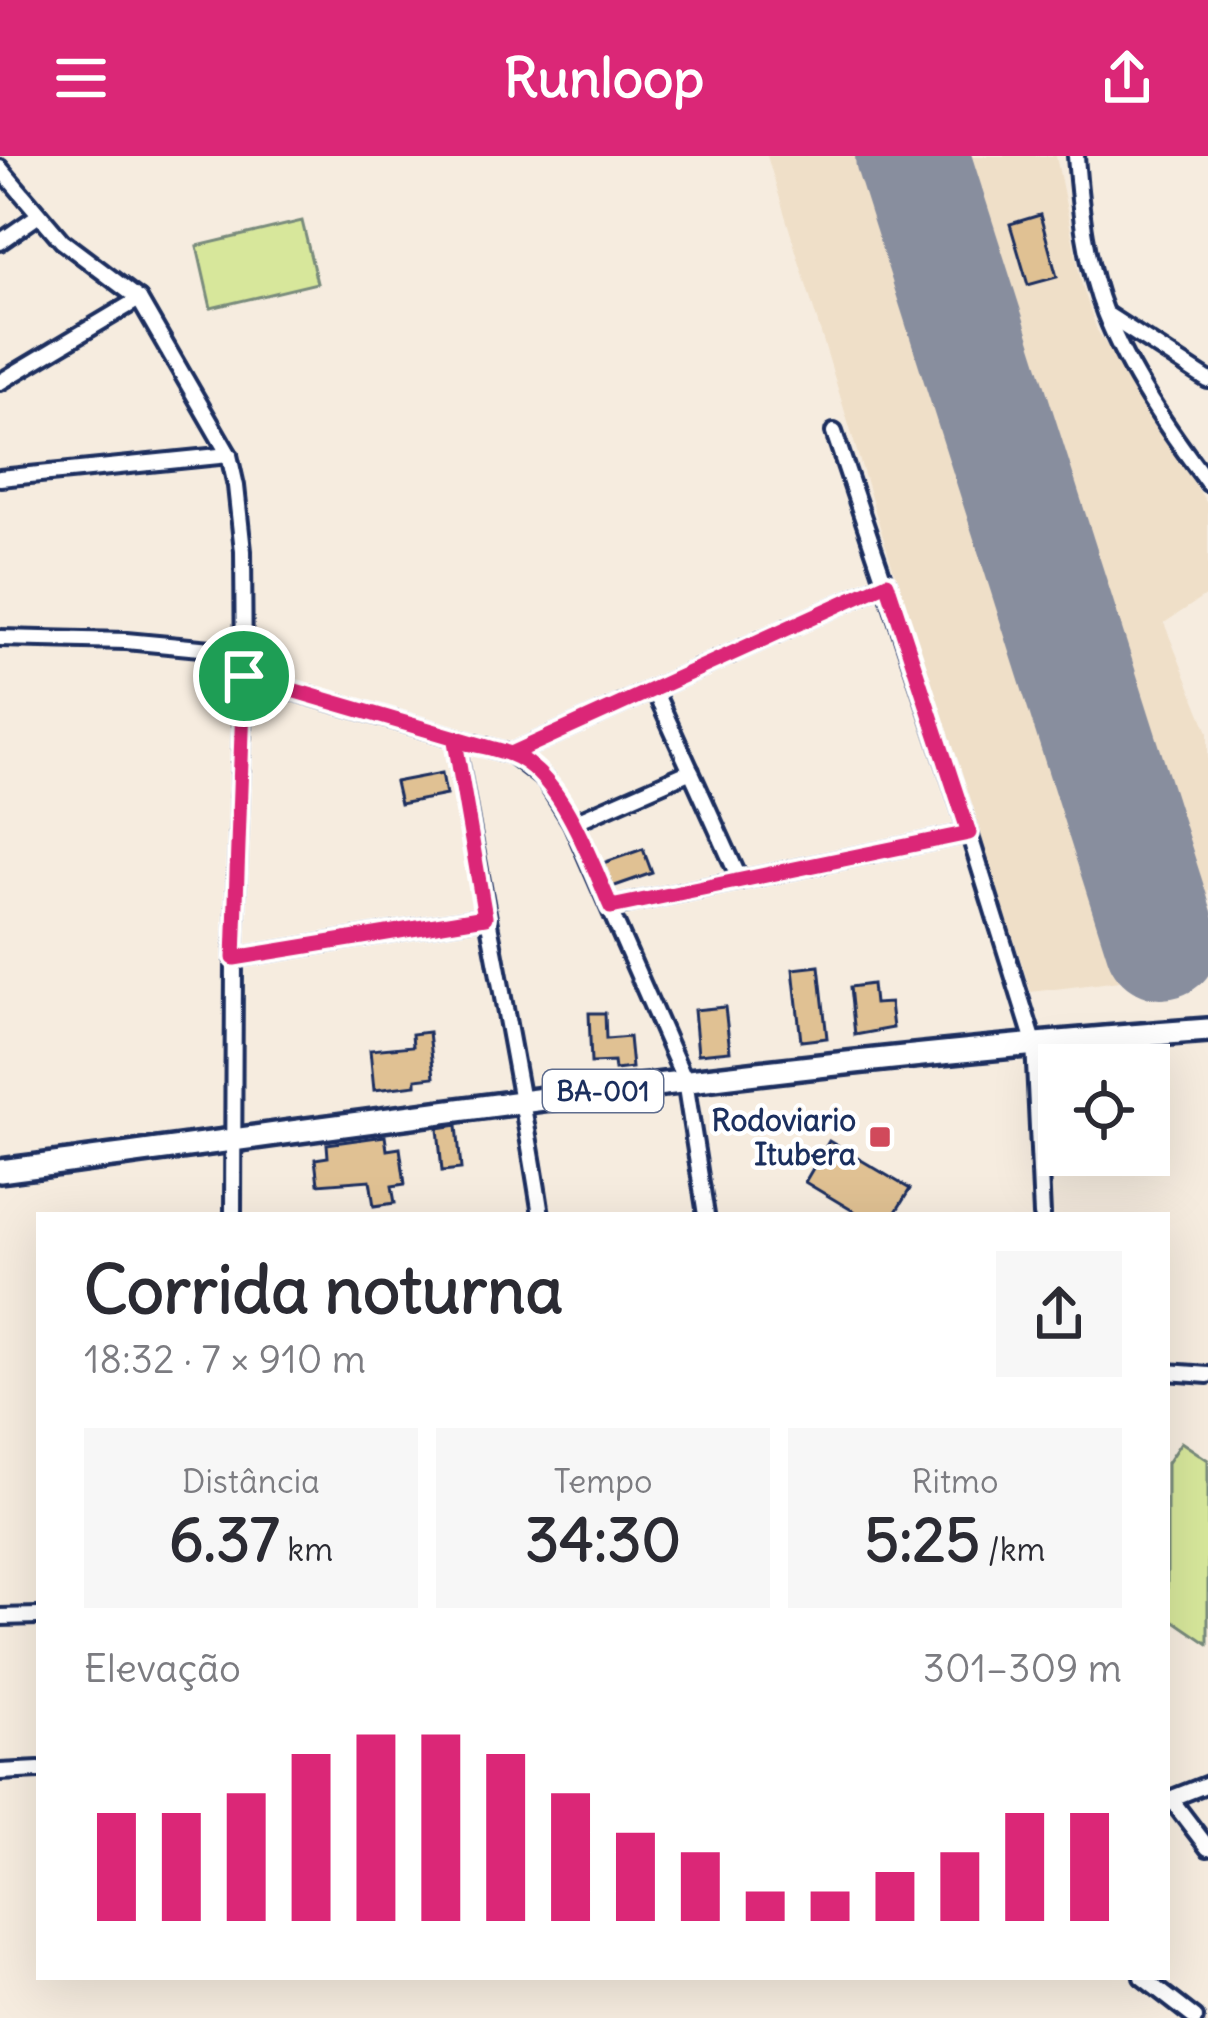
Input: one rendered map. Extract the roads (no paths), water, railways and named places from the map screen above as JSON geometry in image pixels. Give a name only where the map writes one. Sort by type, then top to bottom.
[{"type":"main road","name":"BA-001","points":[[0,1171],[685,1081],[1034,1042],[1208,1030]]},
{"type":"street","points":[[1076,156],[1090,259],[1105,313],[1136,374],[1208,483]]},
{"type":"street","points":[[0,168],[81,257],[139,299],[229,455],[243,550],[244,652],[234,958],[233,1212]]},
{"type":"street","points":[[0,242],[39,215]]},
{"type":"street","points":[[0,382],[139,299]]},
{"type":"street","points":[[1105,313],[1208,380]]},
{"type":"street","points":[[834,432],[1034,1042],[1042,1212]]},
{"type":"street","points":[[0,478],[229,455]]},
{"type":"street","points":[[511,754],[887,583]]},
{"type":"street","points":[[0,638],[86,639],[244,652]]},
{"type":"street","points":[[244,676],[511,754],[545,780],[572,823],[685,1081],[706,1212]]},
{"type":"street","points":[[654,690],[740,880]]},
{"type":"street","points":[[455,741],[541,1212]]},
{"type":"street","points":[[572,823],[691,771]]},
{"type":"street","points":[[611,907],[969,833]]},
{"type":"street","points":[[234,958],[485,917]]},
{"type":"street","points":[[1170,1372],[1208,1375]]},
{"type":"street","points":[[0,1617],[36,1616]]},
{"type":"street","points":[[0,1772],[36,1770]]},
{"type":"street","points":[[1170,1798],[1208,1784]]},
{"type":"street","points":[[1170,1801],[1208,1848]]},
{"type":"street","points":[[1146,1980],[1195,2018]]},
{"type":"place","name":"Rodoviario Itubera","points":[[880,1137]]}]
